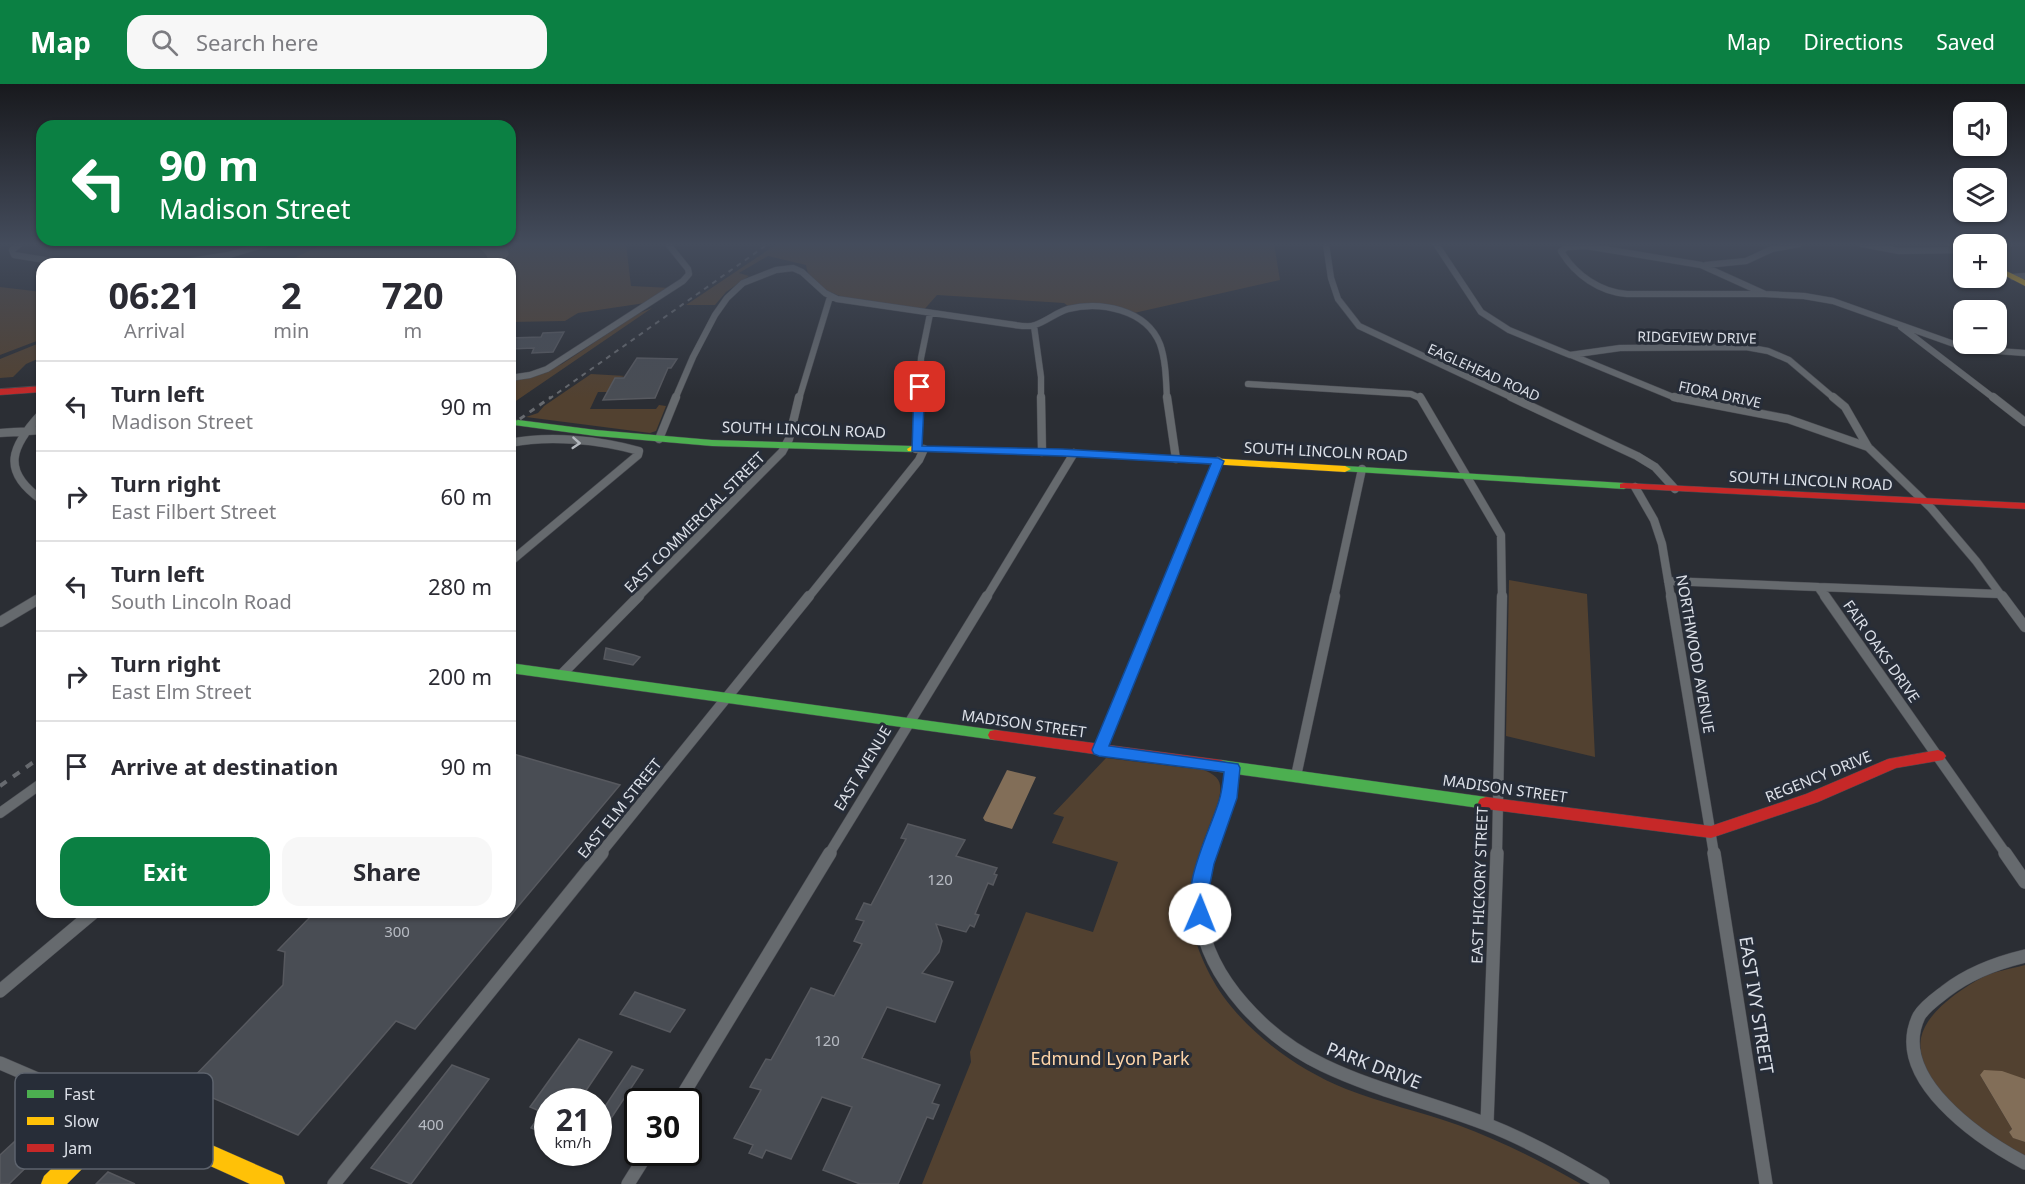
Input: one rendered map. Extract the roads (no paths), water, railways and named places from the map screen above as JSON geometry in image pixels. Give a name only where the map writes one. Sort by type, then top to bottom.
[{"type":"street","points":[[516,377],[547,369],[661,295]]},
{"type":"street","points":[[659,439],[708,327],[731,295]]},
{"type":"street","name":"EAGLEHEAD ROAD","points":[[1336,295],[1337,301],[1359,326],[1637,456],[1655,467],[1675,489]]},
{"type":"street","points":[[1470,295],[1481,312],[1489,319],[1509,330],[1570,355]]},
{"type":"street","points":[[1798,295],[1832,300],[1971,348],[2025,352]]},
{"type":"street","points":[[830,297],[930,314],[1034,326],[1077,306],[1089,304],[1117,309],[1134,316],[1145,323],[1159,342],[1176,459]]},
{"type":"street","name":"EAST COMMERCIAL STREET","points":[[561,675],[777,458],[786,446],[810,356],[830,297]]},
{"type":"street","name":"EAST ELM STREET","points":[[334,1184],[912,469],[920,449],[921,358],[930,314]]},
{"type":"street","points":[[1893,321],[2025,422]]},
{"type":"street","points":[[1034,326],[1041,377],[1042,452]]},
{"type":"street","name":"RIDGEVIEW DRIVE","points":[[1570,355],[1620,348],[1746,347],[1768,351],[1797,365],[1842,403],[1868,447],[1926,502],[1976,561],[2025,627]]},
{"type":"street","name":"FIORA DRIVE","points":[[1570,355],[1681,400],[1788,419],[1868,447]]},
{"type":"street","name":"EAST HICKORY STREET","points":[[1248,384],[1419,396],[1425,402],[1496,524],[1503,547],[1498,804],[1487,1125]]},
{"type":"street","points":[[0,392],[36,389]]},
{"type":"street","points":[[5,459],[23,431],[36,419]]},
{"type":"street","name":"SOUTH LINCOLN ROAD","points":[[518,423],[659,439],[786,446],[1074,453],[1635,487],[2025,506]]},
{"type":"street","points":[[0,433],[36,430]]},
{"type":"street","points":[[516,442],[585,443],[639,451],[638,455],[516,557]]},
{"type":"street","name":"EAST AVENUE","points":[[687,1088],[1074,453]]},
{"type":"street","points":[[1099,750],[1218,461]]},
{"type":"street","points":[[1296,776],[1362,470]]},
{"type":"street","points":[[14,486],[36,497]]},
{"type":"street","name":"NORTHWOOD AVENUE","points":[[1635,487],[1659,531],[1711,832]]},
{"type":"street","points":[[1668,581],[1818,587]]},
{"type":"street","name":"FAIR OAKS DRIVE","points":[[1818,587],[1999,594]]},
{"type":"street","name":"FAIR OAKS DRIVE","points":[[1818,587],[2025,882]]},
{"type":"street","points":[[0,622],[36,601]]},
{"type":"street","name":"MADISON STREET","points":[[516,669],[1711,832]]},
{"type":"street","name":"REGENCY DRIVE","points":[[1711,832],[1812,798],[1893,764],[1938,756]]},
{"type":"street","name":"PARK DRIVE","points":[[1232,768],[1228,798],[1205,864],[1200,889],[1200,914],[1215,963],[1230,987],[1268,1030],[1315,1062],[1336,1073],[1487,1125],[1545,1151],[1603,1184]]},
{"type":"street","points":[[0,813],[36,787]]},
{"type":"street","name":"EAST IVY STREET","points":[[1711,832],[1766,1184]]},
{"type":"street","points":[[0,991],[87,918]]},
{"type":"street","points":[[2025,956],[1985,967],[1952,987],[1920,1015],[1913,1035],[1913,1050],[1918,1068],[1936,1094],[1990,1145],[2025,1163]]},
{"type":"street","points":[[0,1063],[23,1073]]},
{"type":"street","points":[[213,1156],[274,1184]]},
{"type":"street","points":[[628,1184],[639,1166]]},
{"type":"street","points":[[52,1184],[67,1169]]},
{"type":"railway","points":[[549,399],[695,295]]},
{"type":"railway","points":[[516,422],[551,397]]},
{"type":"railway","points":[[0,786],[36,760]]},
{"type":"park label","name":"Edmund Lyon Park","points":[[1110,1058]]}]
